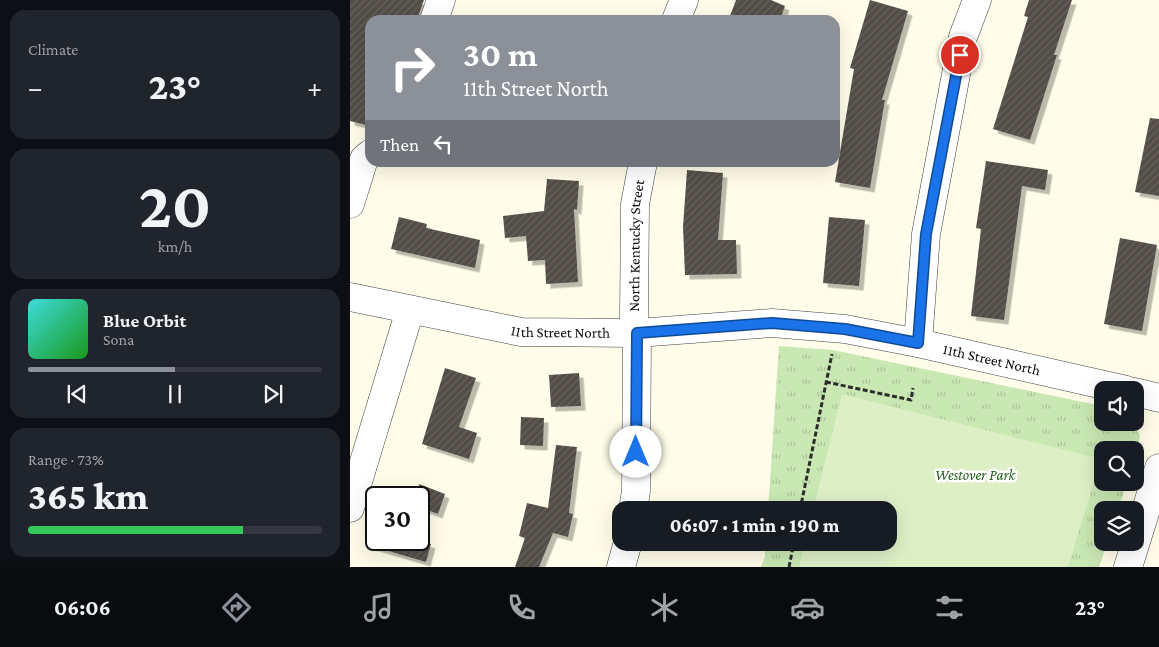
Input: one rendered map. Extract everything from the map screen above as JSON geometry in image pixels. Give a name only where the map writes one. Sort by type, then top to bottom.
[{"type":"street","points":[[436,15],[441,0]]},
{"type":"street","points":[[678,15],[684,0]]},
{"type":"street","points":[[918,343],[926,234],[963,37],[977,0]]},
{"type":"street","points":[[350,204],[361,156]]},
{"type":"street","name":"North Kentucky Street","points":[[634,501],[637,333],[634,318],[635,204],[642,167]]},
{"type":"street","name":"11th Street North","points":[[350,297],[521,332],[637,333],[772,323],[845,329],[918,343],[1094,383]]},
{"type":"street","points":[[350,508],[410,310]]},
{"type":"street","points":[[1144,394],[1159,398]]},
{"type":"street","points":[[1128,567],[1159,468]]},
{"type":"street","points":[[621,567],[625,551]]},
{"type":"path","points":[[802,501],[832,350]]},
{"type":"path","points":[[826,382],[911,400],[913,388]]},
{"type":"path","points":[[789,567],[792,551]]},
{"type":"green space","name":"Westover Park","points":[[779,346],[833,350],[1094,404],[1094,431],[1138,431],[1140,436],[1139,441],[1094,441],[1094,491],[1124,491],[1121,501],[1094,501],[1094,551],[1104,551],[1099,567],[761,567],[765,551],[897,551],[897,501],[769,501]]},
{"type":"green space","points":[[842,394],[1094,457],[1094,482],[1068,567],[799,567],[803,551],[897,551],[897,501],[815,501]]},
{"type":"building","points":[[350,0],[424,0],[419,15],[365,15],[365,125],[350,121]]},
{"type":"building","points":[[736,0],[771,0],[785,6],[782,15],[730,15]]},
{"type":"building","points":[[870,0],[908,11],[882,100],[885,100],[870,188],[835,182],[838,167],[840,167],[840,152],[854,69],[850,68]]},
{"type":"building","points":[[1029,0],[1072,0],[1030,140],[993,129],[1028,17],[1024,16]]},
{"type":"building","points":[[1150,118],[1159,119],[1159,196],[1135,192]]},
{"type":"building","points":[[986,161],[1048,170],[1045,190],[1022,186],[1004,320],[971,316],[981,229],[976,228]]},
{"type":"building","points":[[687,170],[723,173],[718,240],[736,240],[737,274],[685,275],[683,227]]},
{"type":"building","points":[[547,179],[579,181],[577,210],[574,209],[578,282],[546,284],[545,260],[528,261],[526,236],[505,238],[503,216],[544,211]]},
{"type":"building","points":[[399,217],[427,224],[426,228],[480,240],[475,268],[391,249]]},
{"type":"building","points":[[829,217],[865,220],[859,286],[823,283]]},
{"type":"building","points":[[1120,238],[1157,245],[1142,331],[1104,324]]},
{"type":"building","points":[[445,368],[476,378],[459,427],[477,433],[469,459],[422,444]]},
{"type":"building","points":[[579,373],[581,406],[551,407],[549,375]]},
{"type":"building","points":[[521,417],[544,418],[543,446],[520,445]]},
{"type":"building","points":[[556,445],[577,447],[569,513],[573,514],[568,537],[553,533],[539,567],[515,567],[525,538],[519,536],[527,503],[548,508]]},
{"type":"building","points":[[430,488],[445,494],[438,514],[430,511]]},
{"type":"building","points":[[388,551],[429,551],[426,562]]},
{"type":"route","points":[[636,452],[637,333],[772,323],[845,329],[918,343],[926,234],[960,55]]}]
